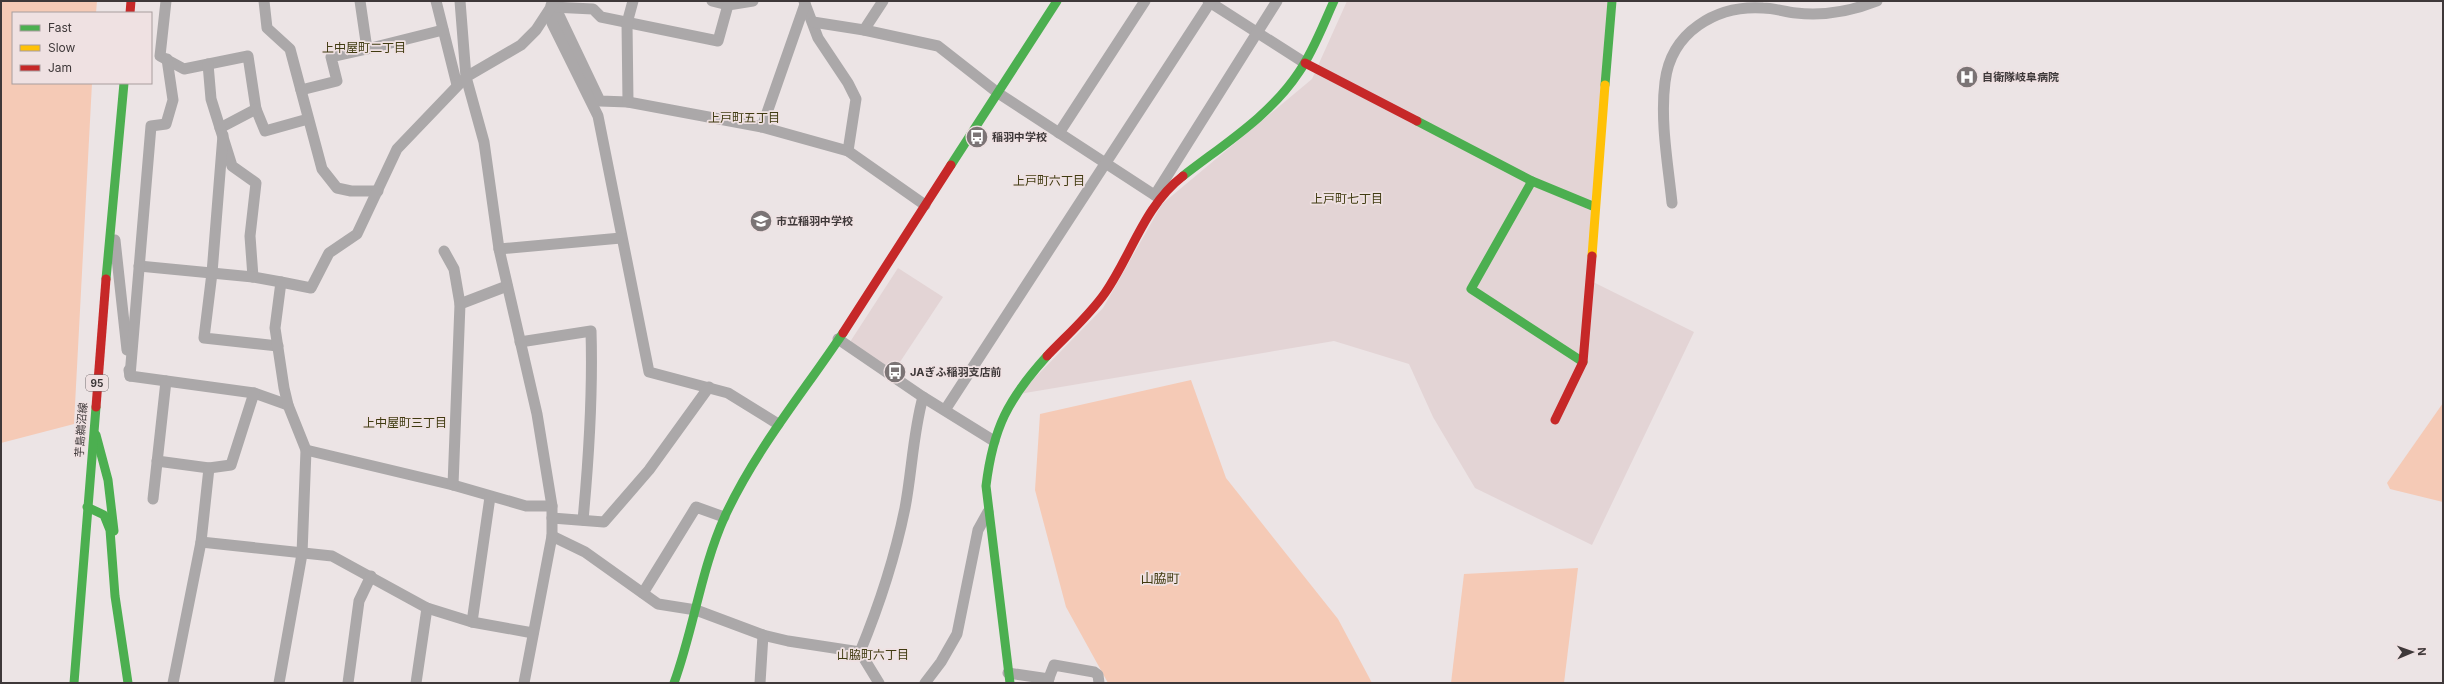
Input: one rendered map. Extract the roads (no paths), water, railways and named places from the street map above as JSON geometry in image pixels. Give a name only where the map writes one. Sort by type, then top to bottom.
[{"type":"street","points":[[130,12],[131,1]]},
{"type":"street","points":[[166,1],[160,56],[184,69],[248,56],[256,109],[265,131],[308,119]]},
{"type":"street","points":[[264,1],[267,28],[290,49],[318,159],[322,169],[337,188],[351,191],[378,190]]},
{"type":"street","points":[[360,1],[368,49]]},
{"type":"street","points":[[436,1],[457,85]]},
{"type":"street","points":[[460,1],[466,77],[484,142],[499,249],[537,414],[552,506],[552,536],[524,683]]},
{"type":"street","points":[[628,102],[627,23],[633,1]]},
{"type":"street","points":[[712,1],[729,3],[753,1]]},
{"type":"street","points":[[864,30],[883,1]]},
{"type":"street","points":[[674,683],[696,610],[706,568],[724,517],[778,424],[838,339],[1057,1]]},
{"type":"street","points":[[1059,133],[1145,1]]},
{"type":"street","points":[[1099,683],[1098,675],[1094,672],[1054,665],[1048,681],[1009,678],[986,486],[994,441],[1000,424],[1014,395],[1106,293],[1157,197],[1277,1]]},
{"type":"street","points":[[1157,197],[1278,99],[1305,63],[1334,1]]},
{"type":"street","points":[[1555,420],[1583,362],[1612,1]]},
{"type":"street","points":[[1672,203],[1664,117],[1664,82],[1667,69],[1675,52],[1688,34],[1702,22],[1719,13],[1732,9],[1764,8],[1796,13],[1830,13],[1863,7],[1877,1]]},
{"type":"street","points":[[804,2],[818,38],[848,83],[856,99],[848,151]]},
{"type":"street","points":[[762,127],[804,2]]},
{"type":"street","points":[[945,410],[1210,2],[1305,63],[1532,181],[1596,207]]},
{"type":"street","points":[[139,266],[253,277],[311,288],[329,253],[357,234],[397,149],[466,77],[521,45],[536,30],[552,3]]},
{"type":"street","points":[[552,3],[593,10],[601,16],[627,23],[718,41],[729,3]]},
{"type":"street","points":[[552,3],[600,101],[628,102],[762,127],[848,151],[925,205]]},
{"type":"street","points":[[552,3],[552,23],[598,116],[621,238],[649,372],[728,393],[778,424]]},
{"type":"street","points":[[813,22],[864,30],[938,46],[998,93],[1157,197]]},
{"type":"street","points":[[301,90],[337,81],[331,57],[443,30]]},
{"type":"street","points":[[130,376],[151,126],[166,124],[173,100],[167,60]]},
{"type":"street","points":[[208,64],[211,99],[232,166],[256,183],[250,236],[253,277]]},
{"type":"street","name":"芋島鵜沼線","points":[[74,683],[115,165],[124,84]]},
{"type":"street","points":[[221,131],[256,109]]},
{"type":"street","points":[[221,131],[212,273],[204,338],[278,346]]},
{"type":"street","points":[[1532,181],[1471,290],[1583,362]]},
{"type":"street","points":[[112,214],[130,376]]},
{"type":"street","points":[[499,249],[621,238]]},
{"type":"street","points":[[444,251],[454,269],[460,304],[453,485]]},
{"type":"street","points":[[279,683],[302,554],[306,450],[288,405],[275,328],[281,282]]},
{"type":"street","points":[[460,304],[507,286]]},
{"type":"street","points":[[520,342],[591,331],[593,381],[592,429],[583,520]]},
{"type":"street","points":[[838,339],[923,397],[994,441]]},
{"type":"street","points":[[130,376],[254,394],[288,405]]},
{"type":"street","points":[[153,499],[166,382]]},
{"type":"street","points":[[552,518],[604,522],[650,470],[709,387]]},
{"type":"street","points":[[157,461],[209,468],[231,465],[254,394]]},
{"type":"street","points":[[860,652],[885,583],[904,510],[916,422],[923,397]]},
{"type":"street","points":[[94,426],[104,460],[113,508],[114,531],[111,555]]},
{"type":"street","points":[[306,450],[453,485],[490,497],[526,506],[552,506]]},
{"type":"street","points":[[173,683],[201,542],[209,468]]},
{"type":"street","points":[[472,622],[490,497]]},
{"type":"street","points":[[87,507],[104,515],[110,530],[115,596],[128,683]]},
{"type":"street","points":[[643,593],[696,507],[724,517]]},
{"type":"street","points":[[925,683],[941,662],[957,634],[978,530],[988,512]]},
{"type":"street","points":[[552,536],[585,552],[658,604],[696,610],[763,635],[860,652],[879,683]]},
{"type":"street","points":[[201,542],[332,556],[427,608],[472,622],[533,633]]},
{"type":"street","points":[[348,683],[359,601],[371,576]]},
{"type":"street","points":[[416,683],[427,608]]},
{"type":"street","points":[[760,683],[763,635]]},
{"type":"place","name":"自衛隊岐阜病院","points":[[1967,77]]},
{"type":"place","name":"稲羽中学校","points":[[977,137]]},
{"type":"place","name":"市立稲羽中学校","points":[[761,221]]},
{"type":"place","name":"JAぎふ稲羽支店前","points":[[895,372]]},
{"type":"district","name":"上中屋町二丁目","points":[[364,47]]},
{"type":"district","name":"上戸町五丁目","points":[[744,117]]},
{"type":"district","name":"上戸町六丁目","points":[[1049,180]]},
{"type":"district","name":"上戸町七丁目","points":[[1347,198]]},
{"type":"district","name":"上中屋町三丁目","points":[[405,422]]},
{"type":"district","name":"山脇町","points":[[1160,578]]},
{"type":"district","name":"山脇町六丁目","points":[[873,654]]}]
